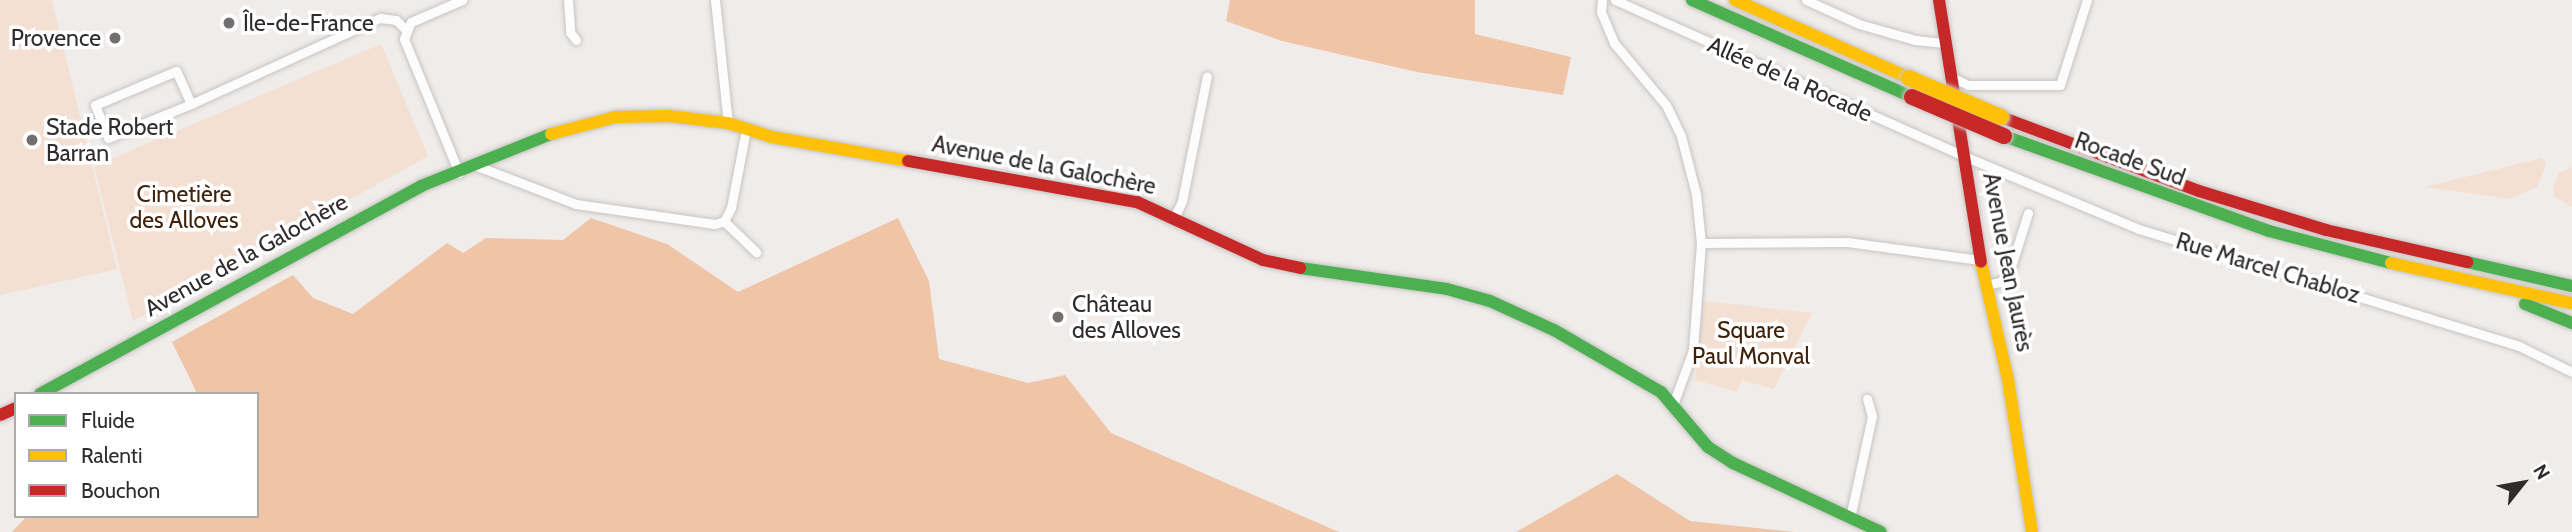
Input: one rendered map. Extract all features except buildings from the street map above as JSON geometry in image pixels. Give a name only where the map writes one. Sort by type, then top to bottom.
[{"type":"main road","name":"Rocade Sud","points":[[1692,0],[2004,136],[2256,227],[2455,280],[2572,303]]},
{"type":"main road","name":"Rocade Sud","points":[[1735,0],[2001,117],[2199,191],[2326,230],[2485,270],[2572,286]]},
{"type":"main road","name":"Avenue Jean Jaurès","points":[[1939,0],[1966,157],[1980,260],[2008,380],[2032,532]]},
{"type":"main road","name":"Avenue de la Galochère","points":[[44,392],[401,196],[590,121],[644,116],[728,123],[879,157],[1137,202],[1175,216],[1224,245],[1264,260],[1334,276],[1447,289],[1508,308],[1582,345],[1674,402],[1701,440],[1718,455],[1881,532]]},
{"type":"main road","points":[[2485,270],[2572,274]]},
{"type":"main road","points":[[2455,280],[2572,323]]},
{"type":"street","points":[[405,29],[411,22],[462,0]]},
{"type":"street","points":[[568,0],[570,32],[576,40]]},
{"type":"street","points":[[715,0],[728,123]]},
{"type":"street","points":[[1602,0],[1601,12],[1614,43],[1666,105],[1681,136],[1696,194],[1701,243],[1693,351],[1674,402]]},
{"type":"street","name":"Allée de la Rocade","points":[[1615,0],[1966,157]]},
{"type":"street","points":[[1806,0],[1859,24],[1915,40],[1945,43]]},
{"type":"street","points":[[1951,77],[1987,86],[2060,85],[2087,0]]},
{"type":"street","points":[[191,104],[176,71],[95,105],[108,138],[191,104],[380,18],[396,20],[405,29],[407,50],[459,173]]},
{"type":"street","points":[[1175,216],[1182,201],[1207,76]]},
{"type":"street","points":[[724,221],[746,128]]},
{"type":"street","name":"Rue Marcel Chabloz","points":[[1966,157],[2139,229],[2519,346],[2572,372]]},
{"type":"street","points":[[478,166],[576,204],[715,225],[724,221]]},
{"type":"street","points":[[1985,285],[2000,282],[2010,273],[2028,213]]},
{"type":"street","points":[[724,221],[756,252]]},
{"type":"street","points":[[1701,243],[1847,242],[1980,260]]},
{"type":"street","points":[[1850,518],[1872,416],[1867,399]]},
{"type":"green space","points":[[0,0],[52,0],[117,269],[0,295]]},
{"type":"green space","name":"Cimetière des Alloves","points":[[381,44],[428,156],[133,321],[94,166]]},
{"type":"green space","points":[[2542,158],[2546,164],[2537,187],[2510,199],[2425,187]]},
{"type":"green space","points":[[2572,167],[2572,207],[2555,197],[2553,188],[2559,173]]},
{"type":"green space","name":"Square Paul Monval","points":[[1703,301],[1812,313],[1774,389],[1742,380],[1737,392],[1695,380]]},
{"type":"shaded area","points":[[1230,0],[1475,0],[1475,34],[1571,57],[1563,95],[1417,72],[1282,41],[1226,21]]},
{"type":"shaded area","points":[[591,218],[667,244],[738,292],[898,218],[929,281],[939,359],[1028,383],[1065,375],[1111,433],[1339,532],[12,532],[25,518],[259,518],[259,392],[195,392],[172,342],[293,275],[313,298],[353,314],[447,243],[463,253],[486,238],[563,240]]},
{"type":"shaded area","points":[[1617,474],[1690,521],[1795,532],[1516,532]]},
{"type":"traffic: fast","points":[[1692,0],[1912,97]]},
{"type":"traffic: fast","points":[[44,392],[421,186],[551,134]]},
{"type":"traffic: fast","points":[[2004,136],[2269,231],[2391,263]]},
{"type":"traffic: fast","points":[[2467,262],[2572,286]]},
{"type":"traffic: fast","points":[[1300,268],[1447,289],[1490,301],[1554,330],[1661,392],[1708,447],[1733,463],[1881,532]]},
{"type":"traffic: fast","points":[[2525,304],[2572,323]]},
{"type":"traffic: slow","points":[[1735,0],[1909,78]]},
{"type":"traffic: slow","points":[[1909,78],[2001,117]]},
{"type":"traffic: slow","points":[[551,134],[616,117],[669,116],[728,123],[772,137],[908,161]]},
{"type":"traffic: slow","points":[[1981,262],[2008,380],[2032,532]]},
{"type":"traffic: slow","points":[[2391,263],[2572,303]]},
{"type":"traffic: jam","points":[[1939,0],[1981,262]]},
{"type":"traffic: jam","points":[[1912,97],[2004,136]]},
{"type":"traffic: jam","points":[[2001,117],[2199,191],[2326,230],[2467,262]]},
{"type":"traffic: jam","points":[[908,161],[1137,202],[1263,260],[1300,268]]},
{"type":"traffic: jam","points":[[0,415],[14,409]]},
{"type":"place","name":"Île-de-France","points":[[229,23]]},
{"type":"place","name":"Provence","points":[[115,38]]},
{"type":"place","name":"Stade Robert Barran","points":[[32,140]]},
{"type":"place","name":"Château des Alloves","points":[[1058,317]]}]
